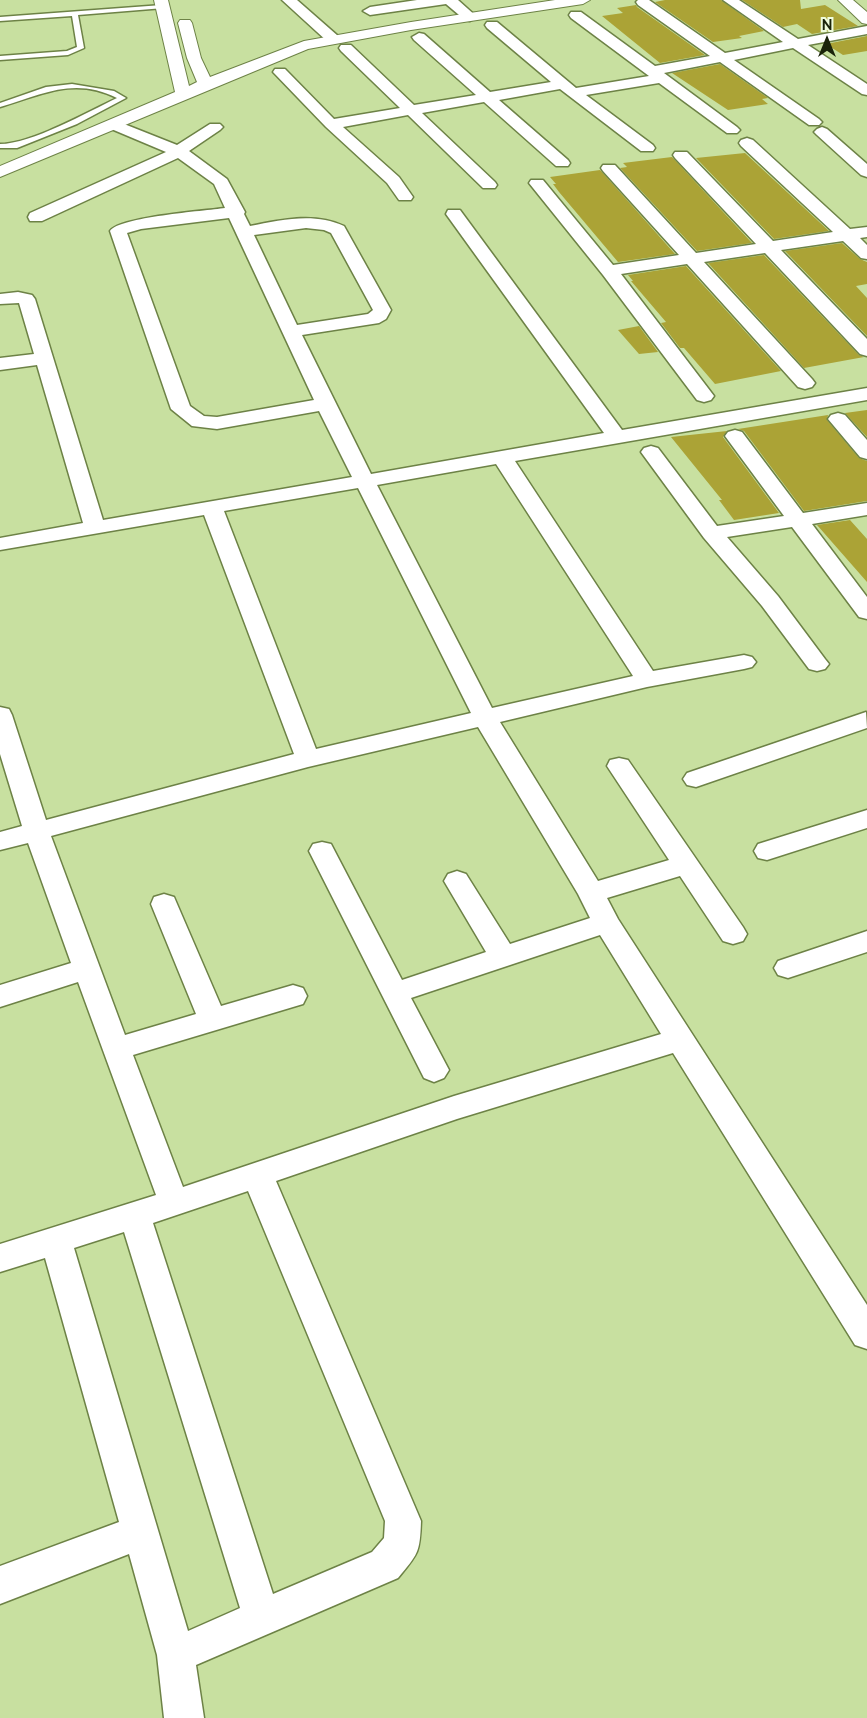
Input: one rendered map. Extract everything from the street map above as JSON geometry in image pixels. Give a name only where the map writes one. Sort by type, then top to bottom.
[{"type":"street","points":[[289,0],[332,39]]},
{"type":"street","points":[[370,12],[445,0]]},
{"type":"street","points":[[450,0],[470,17]]},
{"type":"street","points":[[0,172],[206,84],[291,50],[332,39],[553,2],[583,0]]},
{"type":"street","points":[[730,0],[867,91]]},
{"type":"street","points":[[845,0],[867,20]]},
{"type":"street","points":[[861,0],[867,6]]},
{"type":"street","points":[[643,2],[726,59],[818,127],[867,172]]},
{"type":"street","points":[[162,4],[183,94]]},
{"type":"street","points":[[181,8],[194,58],[206,84]]},
{"type":"street","points":[[576,14],[732,130]]},
{"type":"street","points":[[492,25],[569,89],[648,148]]},
{"type":"street","points":[[331,124],[486,96],[569,89],[657,75],[867,30]]},
{"type":"street","points":[[419,37],[562,163]]},
{"type":"street","points":[[346,48],[489,185]]},
{"type":"street","points":[[280,72],[331,124],[393,180],[405,197]]},
{"type":"street","points":[[36,217],[178,152],[216,127]]},
{"type":"street","points":[[106,128],[178,152],[212,173],[221,182],[325,404],[485,718],[591,893],[606,923],[867,1334]]},
{"type":"street","points":[[747,143],[867,254]]},
{"type":"street","points":[[681,155],[867,350]]},
{"type":"street","points":[[609,168],[805,382]]},
{"type":"street","points":[[537,183],[609,271],[704,396]]},
{"type":"street","points":[[454,214],[617,437]]},
{"type":"street","points":[[292,331],[373,318],[380,315],[382,310],[338,230],[332,226],[315,222],[141,224],[118,231],[181,408],[199,422],[218,423],[325,404]]},
{"type":"street","points":[[609,271],[867,232]]},
{"type":"street","points":[[0,299],[18,297],[26,299],[94,527]]},
{"type":"street","points":[[0,364],[44,358]]},
{"type":"street","points":[[0,544],[867,394]]},
{"type":"street","points":[[838,419],[867,453]]},
{"type":"street","points":[[735,436],[795,519],[867,612]]},
{"type":"street","points":[[651,452],[712,533],[770,602],[818,664]]},
{"type":"street","points":[[502,457],[647,680]]},
{"type":"street","points":[[212,507],[308,759]]},
{"type":"street","points":[[712,533],[867,509]]},
{"type":"street","points":[[0,841],[308,759],[647,680],[744,662]]},
{"type":"street","points":[[0,715],[37,832],[174,1203]]},
{"type":"street","points":[[696,779],[867,720]]},
{"type":"street","points":[[619,766],[733,934]]},
{"type":"street","points":[[767,851],[867,819]]},
{"type":"street","points":[[322,851],[434,1070]]},
{"type":"street","points":[[591,893],[686,865]]},
{"type":"street","points":[[457,881],[503,957]]},
{"type":"street","points":[[164,904],[213,1020]]},
{"type":"street","points":[[394,993],[606,923]]},
{"type":"street","points":[[788,968],[867,941]]},
{"type":"street","points":[[0,996],[88,968]]},
{"type":"street","points":[[116,1048],[293,996]]},
{"type":"street","points":[[0,1258],[174,1203],[454,1108],[681,1039]]},
{"type":"street","points":[[176,1655],[385,1565],[402,1545],[403,1521],[257,1174]]},
{"type":"street","points":[[135,1215],[262,1618]]},
{"type":"street","points":[[56,1240],[176,1655],[184,1718]]},
{"type":"street","points":[[0,1585],[140,1532]]},
{"type":"lane","points":[[0,19],[75,14],[162,4]]},
{"type":"lane","points":[[0,58],[68,53],[81,48],[75,14]]},
{"type":"lane","points":[[0,106],[41,89],[61,87],[84,86],[122,98],[74,122],[14,146],[0,146]]},
{"type":"lane","points":[[74,122],[106,128]]},
{"type":"building","points":[[665,0],[721,0],[764,31],[739,36],[742,38],[713,42],[655,2]]},
{"type":"building","points":[[742,0],[800,0],[801,9],[825,5],[858,26],[812,34],[797,24],[783,27]]},
{"type":"building","points":[[636,5],[705,55],[660,63],[602,16],[623,13],[617,8]]},
{"type":"building","points":[[867,36],[867,51],[843,55],[826,44]]},
{"type":"building","points":[[720,64],[768,98],[762,99],[768,104],[728,110],[672,73]]},
{"type":"building","points":[[745,153],[829,231],[774,239],[696,158]]},
{"type":"building","points":[[672,157],[752,243],[697,251],[620,168],[627,167],[623,163]]},
{"type":"building","points":[[600,170],[675,254],[618,262],[559,192],[553,184],[556,184],[550,177]]},
{"type":"building","points":[[842,243],[860,259],[867,262],[867,284],[856,286],[867,298],[867,336],[785,251]]},
{"type":"building","points":[[764,255],[859,355],[864,357],[804,368],[708,263]]},
{"type":"building","points":[[686,266],[781,371],[715,384],[684,348],[680,348],[661,323],[666,322],[628,275]]},
{"type":"building","points":[[639,326],[658,352],[639,354],[618,330]]},
{"type":"building","points":[[867,410],[867,437],[845,413]]},
{"type":"building","points":[[828,415],[827,420],[859,458],[867,461],[867,501],[804,511],[744,431],[738,429]]},
{"type":"building","points":[[727,431],[723,437],[779,513],[734,520],[719,500],[722,500],[671,437]]},
{"type":"building","points":[[850,520],[867,539],[867,582],[817,525]]}]
